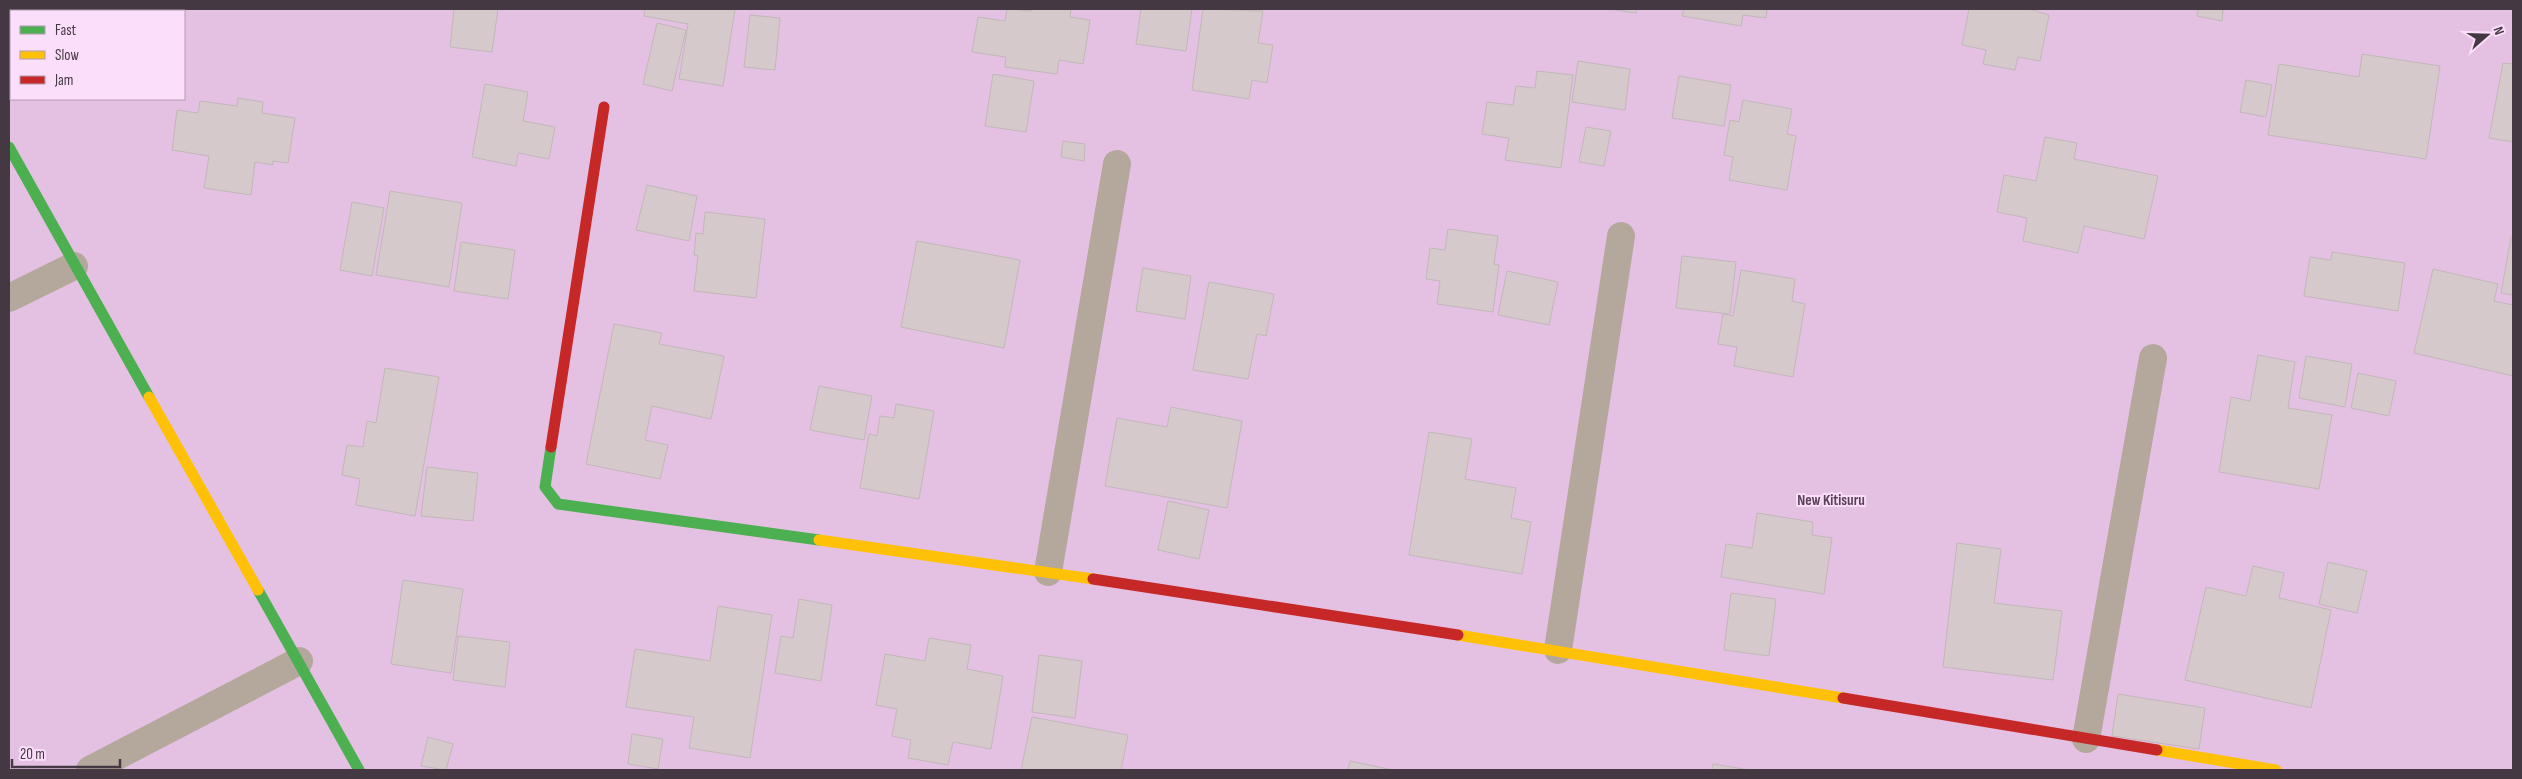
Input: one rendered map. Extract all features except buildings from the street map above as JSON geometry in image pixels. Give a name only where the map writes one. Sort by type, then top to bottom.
[{"type":"street","points":[[604,108],[545,487],[558,504],[1048,572],[1558,650],[2276,770]]},
{"type":"street","points":[[9,147],[74,266],[359,770]]},
{"type":"street","points":[[1048,572],[1117,164]]},
{"type":"street","points":[[1558,650],[1621,236]]},
{"type":"street","points":[[9,298],[74,266]]},
{"type":"street","points":[[2086,739],[2153,358]]},
{"type":"street","points":[[90,770],[299,661]]},
{"type":"shaded area","points":[[9,9],[2513,9],[2513,770],[9,770]]},
{"type":"traffic: fast","points":[[9,147],[149,397]]},
{"type":"traffic: fast","points":[[551,447],[545,487],[558,504],[819,540]]},
{"type":"traffic: fast","points":[[258,590],[359,770]]},
{"type":"traffic: slow","points":[[149,397],[258,590]]},
{"type":"traffic: slow","points":[[819,540],[1093,579]]},
{"type":"traffic: slow","points":[[1458,635],[1843,698]]},
{"type":"traffic: slow","points":[[2157,750],[2276,770]]},
{"type":"traffic: jam","points":[[551,447],[604,107]]},
{"type":"traffic: jam","points":[[1093,579],[1458,635]]},
{"type":"traffic: jam","points":[[1843,698],[2157,750]]},
{"type":"district","name":"New Kitisuru","points":[[1831,500]]}]
